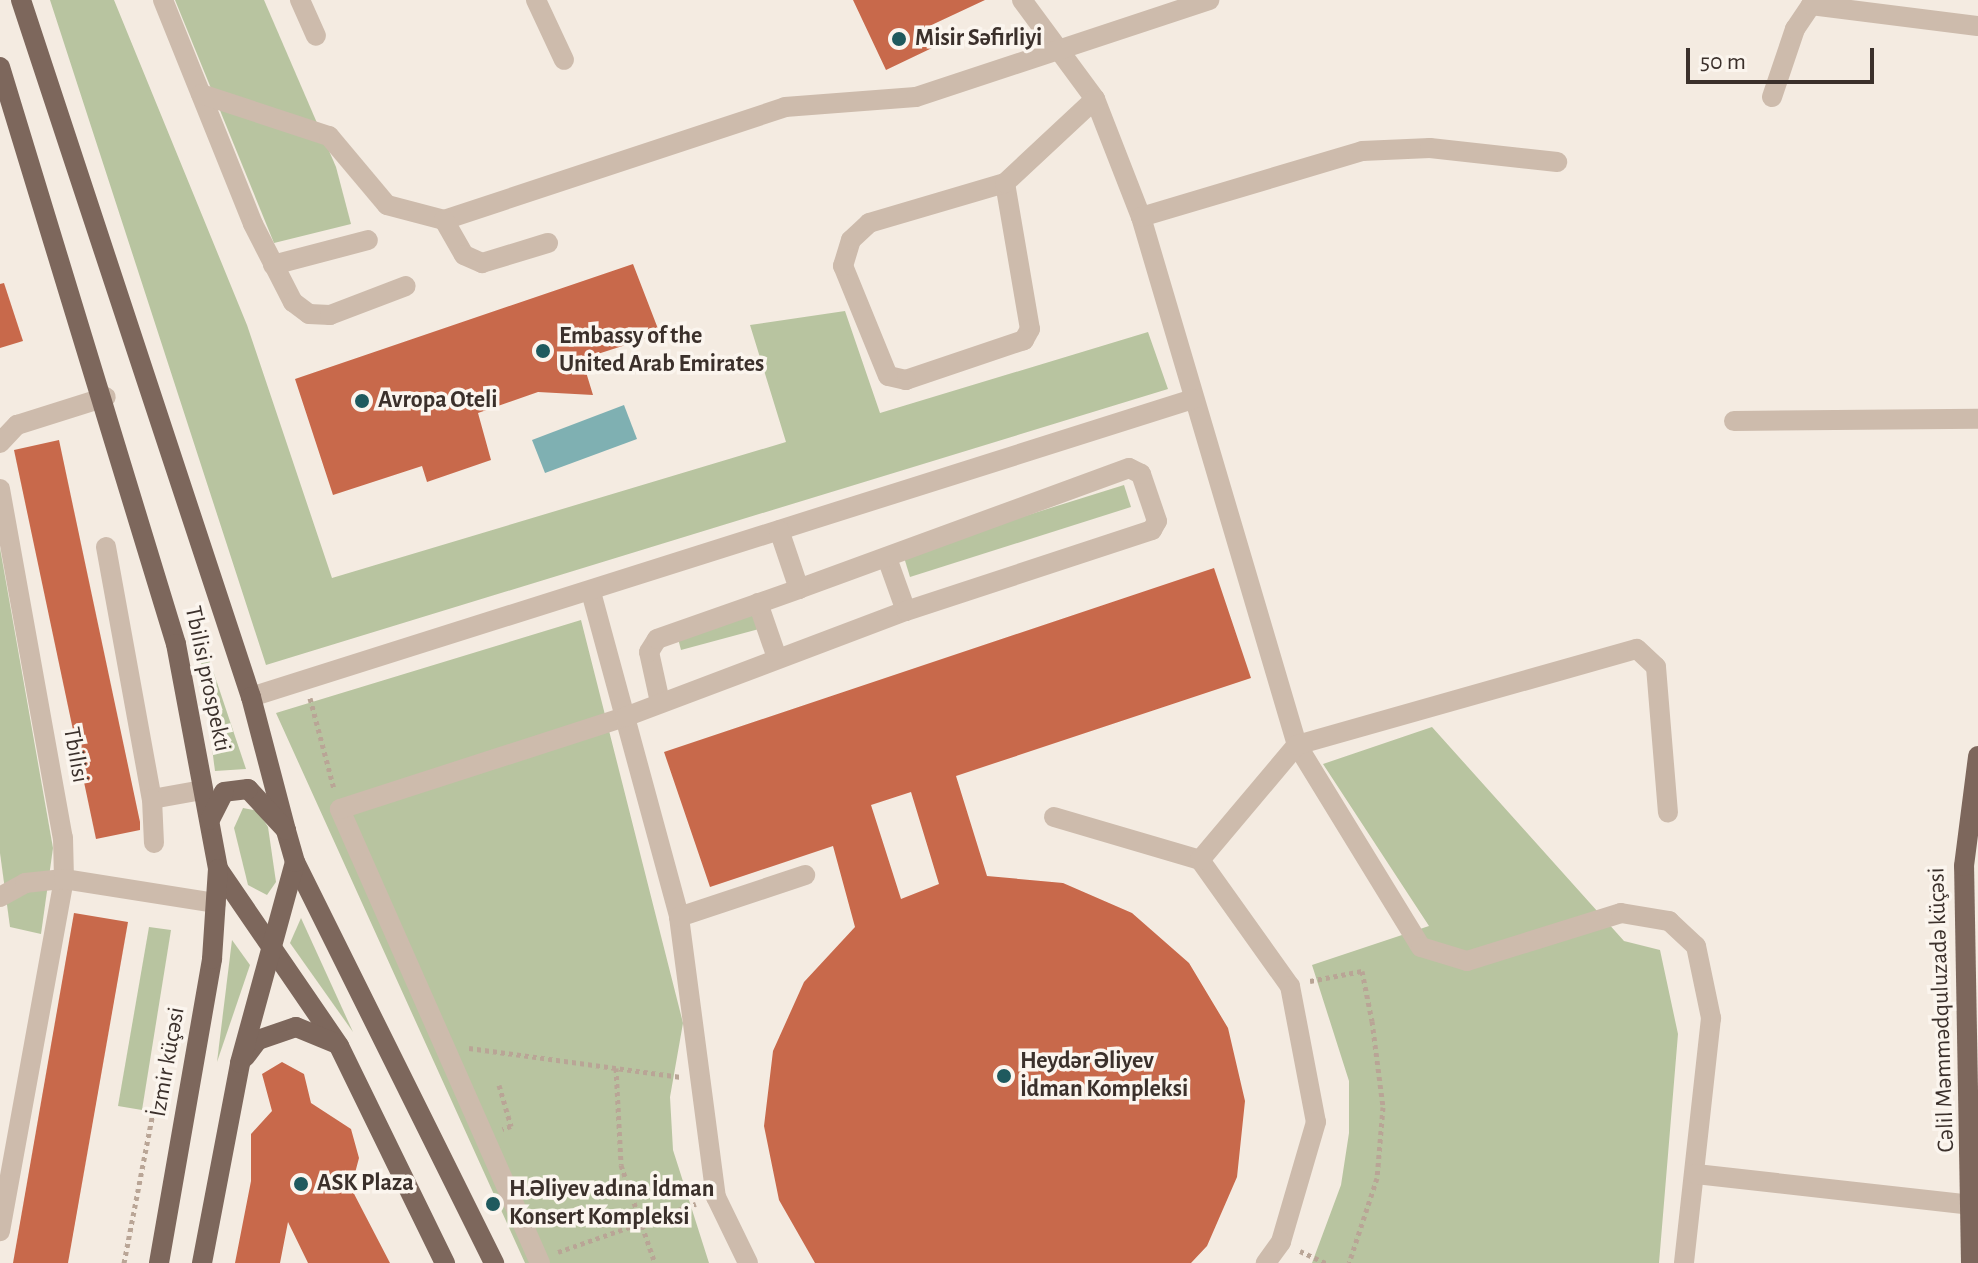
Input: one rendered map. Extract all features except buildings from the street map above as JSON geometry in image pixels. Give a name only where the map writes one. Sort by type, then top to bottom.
[{"type":"main road","name":"Tbilisi prospekti","points":[[21,0],[251,697],[286,830]]},
{"type":"main road","name":"Tbilisi prospekti","points":[[0,67],[106,397],[176,644],[207,832],[226,902],[271,950],[339,1046],[445,1263]]},
{"type":"main road","name":"Cəlil Məmmədquluzadə küçəsi","points":[[1971,1263],[1974,1205],[1964,866],[1978,756]]},
{"type":"main road","points":[[207,832],[216,799],[234,787],[260,796],[286,830],[295,862],[494,1263]]},
{"type":"main road","points":[[202,1263],[240,1063],[271,950],[289,900],[295,862]]},
{"type":"main road","points":[[226,902],[265,915],[289,900]]},
{"type":"main road","name":"İzmir küçəsi","points":[[159,1263],[226,902]]},
{"type":"main road","points":[[240,1063],[258,1040],[296,1027],[339,1046]]},
{"type":"street","points":[[163,0],[273,265],[309,314],[330,315],[406,286]]},
{"type":"street","points":[[300,0],[316,36]]},
{"type":"street","points":[[536,0],[564,60]]},
{"type":"street","points":[[1022,0],[1095,99],[1141,217],[1297,745],[1421,947],[1446,960],[1467,961],[1621,913],[1669,921],[1696,946],[1711,1018],[1684,1263]]},
{"type":"street","points":[[201,94],[329,136],[387,205],[444,220],[785,107],[916,97],[1061,53],[1209,0]]},
{"type":"street","points":[[1772,97],[1806,3],[1978,26]]},
{"type":"street","points":[[1005,183],[1030,329],[1024,340],[906,380],[888,376],[843,266],[851,240],[869,223],[1005,183],[1095,99]]},
{"type":"street","points":[[1141,217],[1362,151],[1430,148],[1557,162]]},
{"type":"street","points":[[444,220],[464,255],[482,263],[548,243]]},
{"type":"street","points":[[273,265],[368,240]]},
{"type":"street","points":[[1,440],[17,425],[106,397]]},
{"type":"street","points":[[251,697],[591,592],[1193,399]]},
{"type":"street","points":[[1734,421],[1978,419]]},
{"type":"street","points":[[539,1261],[440,1044],[340,809],[625,717],[906,611],[1152,530],[1157,521],[1141,474],[1129,468],[657,639],[649,652],[660,702]]},
{"type":"street","name":"Tbilisi","points":[[0,489],[63,838],[64,879],[0,1231]]},
{"type":"street","points":[[779,530],[799,589]]},
{"type":"street","points":[[106,547],[152,799],[154,843]]},
{"type":"street","points":[[887,558],[906,611]]},
{"type":"street","points":[[591,592],[679,917],[716,1197],[748,1263]]},
{"type":"street","points":[[758,603],[777,658]]},
{"type":"street","points":[[1200,860],[1297,745],[1637,649],[1656,667],[1668,813]]},
{"type":"street","points":[[152,799],[202,790]]},
{"type":"street","points":[[1054,817],[1200,860],[1290,986],[1316,1122],[1281,1242],[1266,1263]]},
{"type":"street","points":[[679,917],[805,875]]},
{"type":"street","points":[[0,897],[25,883],[64,879],[226,902]]},
{"type":"street","points":[[1696,1174],[1974,1205]]},
{"type":"path","points":[[305,680],[340,809]]},
{"type":"path","points":[[1290,986],[1362,971],[1383,1107],[1377,1178],[1349,1263]]},
{"type":"path","points":[[440,1044],[700,1080]]},
{"type":"path","points":[[616,1068],[621,1165],[638,1224],[655,1263]]},
{"type":"path","points":[[499,1085],[511,1126]]},
{"type":"path","points":[[124,1263],[153,1112]]},
{"type":"path","points":[[539,1261],[716,1197]]},
{"type":"path","points":[[1281,1242],[1326,1263]]},
{"type":"green space","points":[[50,0],[114,0],[247,325],[332,578],[786,442],[750,325],[845,311],[880,413],[1148,332],[1168,389],[266,665]]},
{"type":"green space","points":[[175,0],[264,0],[336,167],[351,224],[274,243]]},
{"type":"green space","points":[[1124,485],[1131,507],[910,577],[903,554]]},
{"type":"green space","points":[[0,548],[53,848],[41,934],[10,927],[0,853]]},
{"type":"green space","points":[[753,606],[759,629],[681,650],[675,627]]},
{"type":"green space","points":[[195,617],[246,769],[215,771]]},
{"type":"green space","points":[[581,620],[683,1023],[670,1097],[673,1150],[709,1263],[525,1263],[276,713]]},
{"type":"green space","points":[[1432,727],[1624,941],[1660,950],[1678,1034],[1659,1263],[1312,1263],[1341,1185],[1349,1133],[1349,1081],[1312,965],[1429,926],[1323,764]]},
{"type":"green space","points":[[243,808],[258,811],[268,827],[276,882],[267,895],[248,885],[234,828]]},
{"type":"green space","points":[[301,918],[353,1032],[290,943]]},
{"type":"green space","points":[[149,927],[171,930],[142,1110],[118,1106]]},
{"type":"green space","points":[[232,940],[250,965],[217,1062]]},
{"type":"water","points":[[624,405],[637,439],[545,473],[532,440]]},
{"type":"place","name":"Misir Səfirliyi","points":[[899,39]]},
{"type":"place","name":"Embassy of the United Arab Emirates","points":[[543,351]]},
{"type":"place","name":"Avropa Oteli","points":[[362,401]]},
{"type":"place","name":"Heydər Əliyev İdman Kompleksi","points":[[1004,1076]]},
{"type":"place","name":"ASK Plaza","points":[[301,1184]]},
{"type":"place","name":"H.Əliyev adına İdman Konsert Kompleksi","points":[[493,1204]]}]
